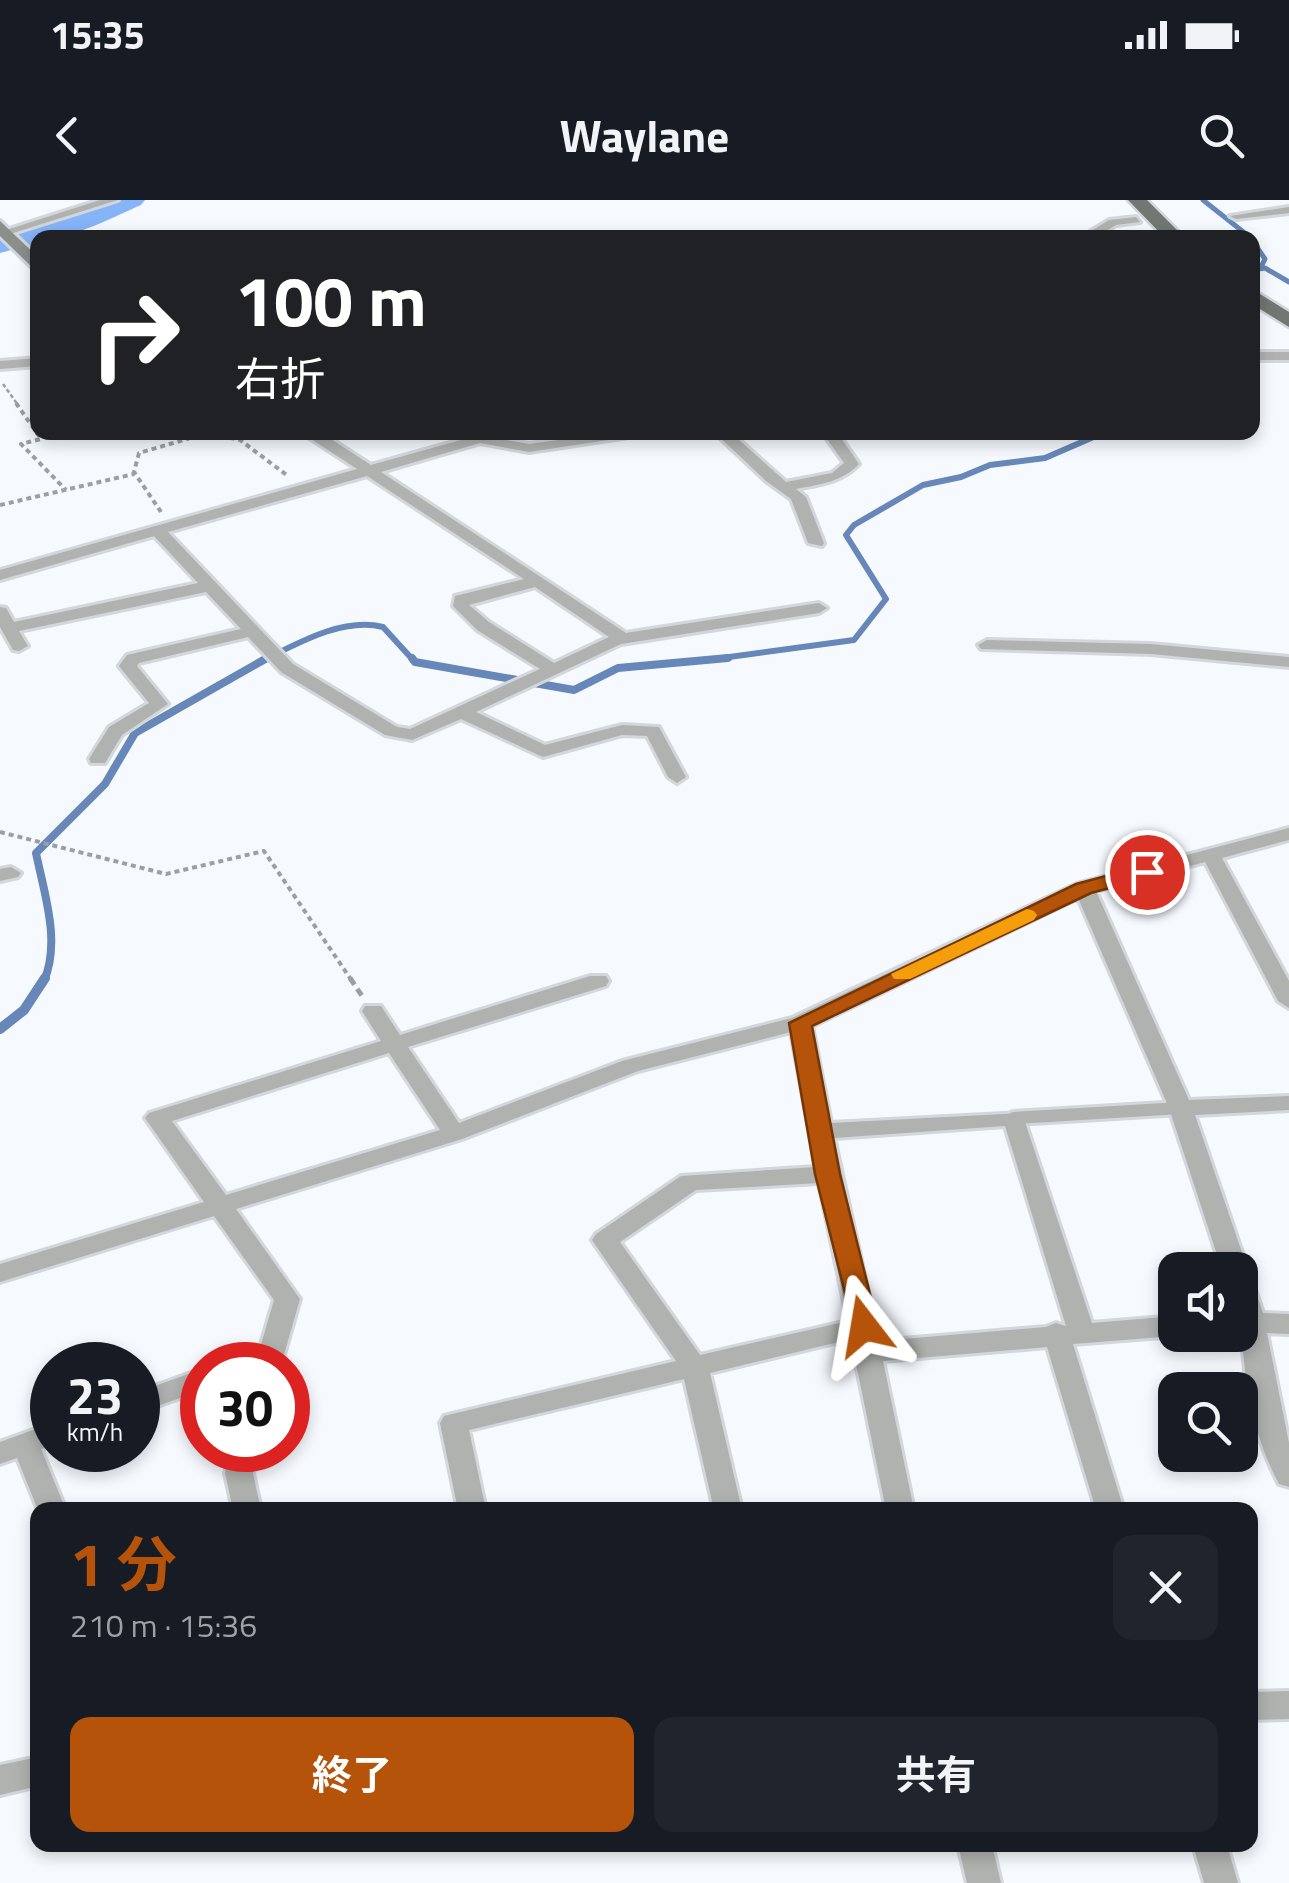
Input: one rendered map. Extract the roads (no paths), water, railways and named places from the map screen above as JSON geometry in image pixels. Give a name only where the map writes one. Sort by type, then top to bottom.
[{"type":"main road","points":[[1118,200],[1147,230]]},
{"type":"main road","points":[[1137,200],[1168,230]]},
{"type":"main road","points":[[1260,301],[1289,321]]},
{"type":"main road","points":[[1260,315],[1289,334]]},
{"type":"street","points":[[30,259],[3,229],[112,200]]},
{"type":"street","points":[[1236,216],[1289,210]]},
{"type":"street","points":[[1100,230],[1114,222],[1136,220]]},
{"type":"street","points":[[1260,356],[1289,356]]},
{"type":"street","points":[[0,366],[30,363]]},
{"type":"street","points":[[322,440],[623,639]]},
{"type":"street","points":[[0,575],[476,440],[529,448],[592,440]]},
{"type":"street","points":[[730,440],[798,497],[816,544]]},
{"type":"street","points":[[784,487],[837,476],[852,464],[835,440]]},
{"type":"street","points":[[165,529],[210,586],[287,668],[391,732],[412,735],[623,639],[818,608]]},
{"type":"street","points":[[538,581],[461,600],[461,606],[483,626],[553,670]]},
{"type":"street","points":[[19,646],[4,620],[210,586]]},
{"type":"street","points":[[98,759],[115,730],[159,704],[128,666],[133,659],[252,632]]},
{"type":"street","points":[[988,645],[1151,649],[1289,662]]},
{"type":"street","points":[[460,712],[543,751],[622,730],[652,732],[676,777]]},
{"type":"street","points":[[0,1272],[454,1134],[630,1066],[800,1023],[1084,888],[1289,834]]},
{"type":"street","points":[[1211,855],[1289,1001]]},
{"type":"street","points":[[1084,888],[1181,1108],[1230,1252]]},
{"type":"street","points":[[275,1342],[286,1299],[157,1118],[598,981]]},
{"type":"street","points":[[372,1011],[454,1134]]},
{"type":"street","points":[[800,1023],[898,1502]]},
{"type":"street","points":[[1181,1108],[1289,1103]]},
{"type":"street","points":[[820,1131],[1014,1118],[1108,1502]]},
{"type":"street","points":[[726,1502],[696,1368],[605,1240],[690,1182],[828,1174]]},
{"type":"street","points":[[1258,1322],[1289,1324]]},
{"type":"street","points":[[470,1502],[454,1423],[696,1368],[867,1339],[1158,1327]]},
{"type":"street","points":[[1253,1352],[1270,1430],[1289,1476]]},
{"type":"street","points":[[12,1448],[47,1502]]},
{"type":"street","points":[[238,1472],[245,1502]]},
{"type":"street","points":[[1258,1706],[1289,1705]]},
{"type":"street","points":[[0,1780],[30,1773]]},
{"type":"street","points":[[977,1852],[984,1883]]},
{"type":"street","points":[[1212,1852],[1221,1883]]},
{"type":"lane","points":[[1014,1118],[1181,1108]]},
{"type":"waterway","points":[[54,230],[132,200]]},
{"type":"waterway","points":[[1203,200],[1241,230]]},
{"type":"waterway","points":[[0,245],[30,237]]},
{"type":"waterway","points":[[1260,252],[1265,259],[1261,267]]},
{"type":"waterway","points":[[1260,269],[1289,282]]},
{"type":"waterway","points":[[710,660],[854,640],[886,599],[846,535],[854,525],[923,485],[961,477],[990,465],[1045,458],[1087,440]]},
{"type":"waterway","points":[[262,661],[321,633],[368,625],[383,627],[414,661]]},
{"type":"waterway","points":[[45,978],[51,933],[36,853],[105,784],[135,733],[267,658]]},
{"type":"waterway","points":[[412,658],[415,662],[574,690],[618,668],[710,660]]},
{"type":"waterway","points":[[710,660],[728,658]]},
{"type":"waterway","points":[[700,661],[710,660]]},
{"type":"waterway","points":[[0,1029],[24,1010],[45,978]]}]
